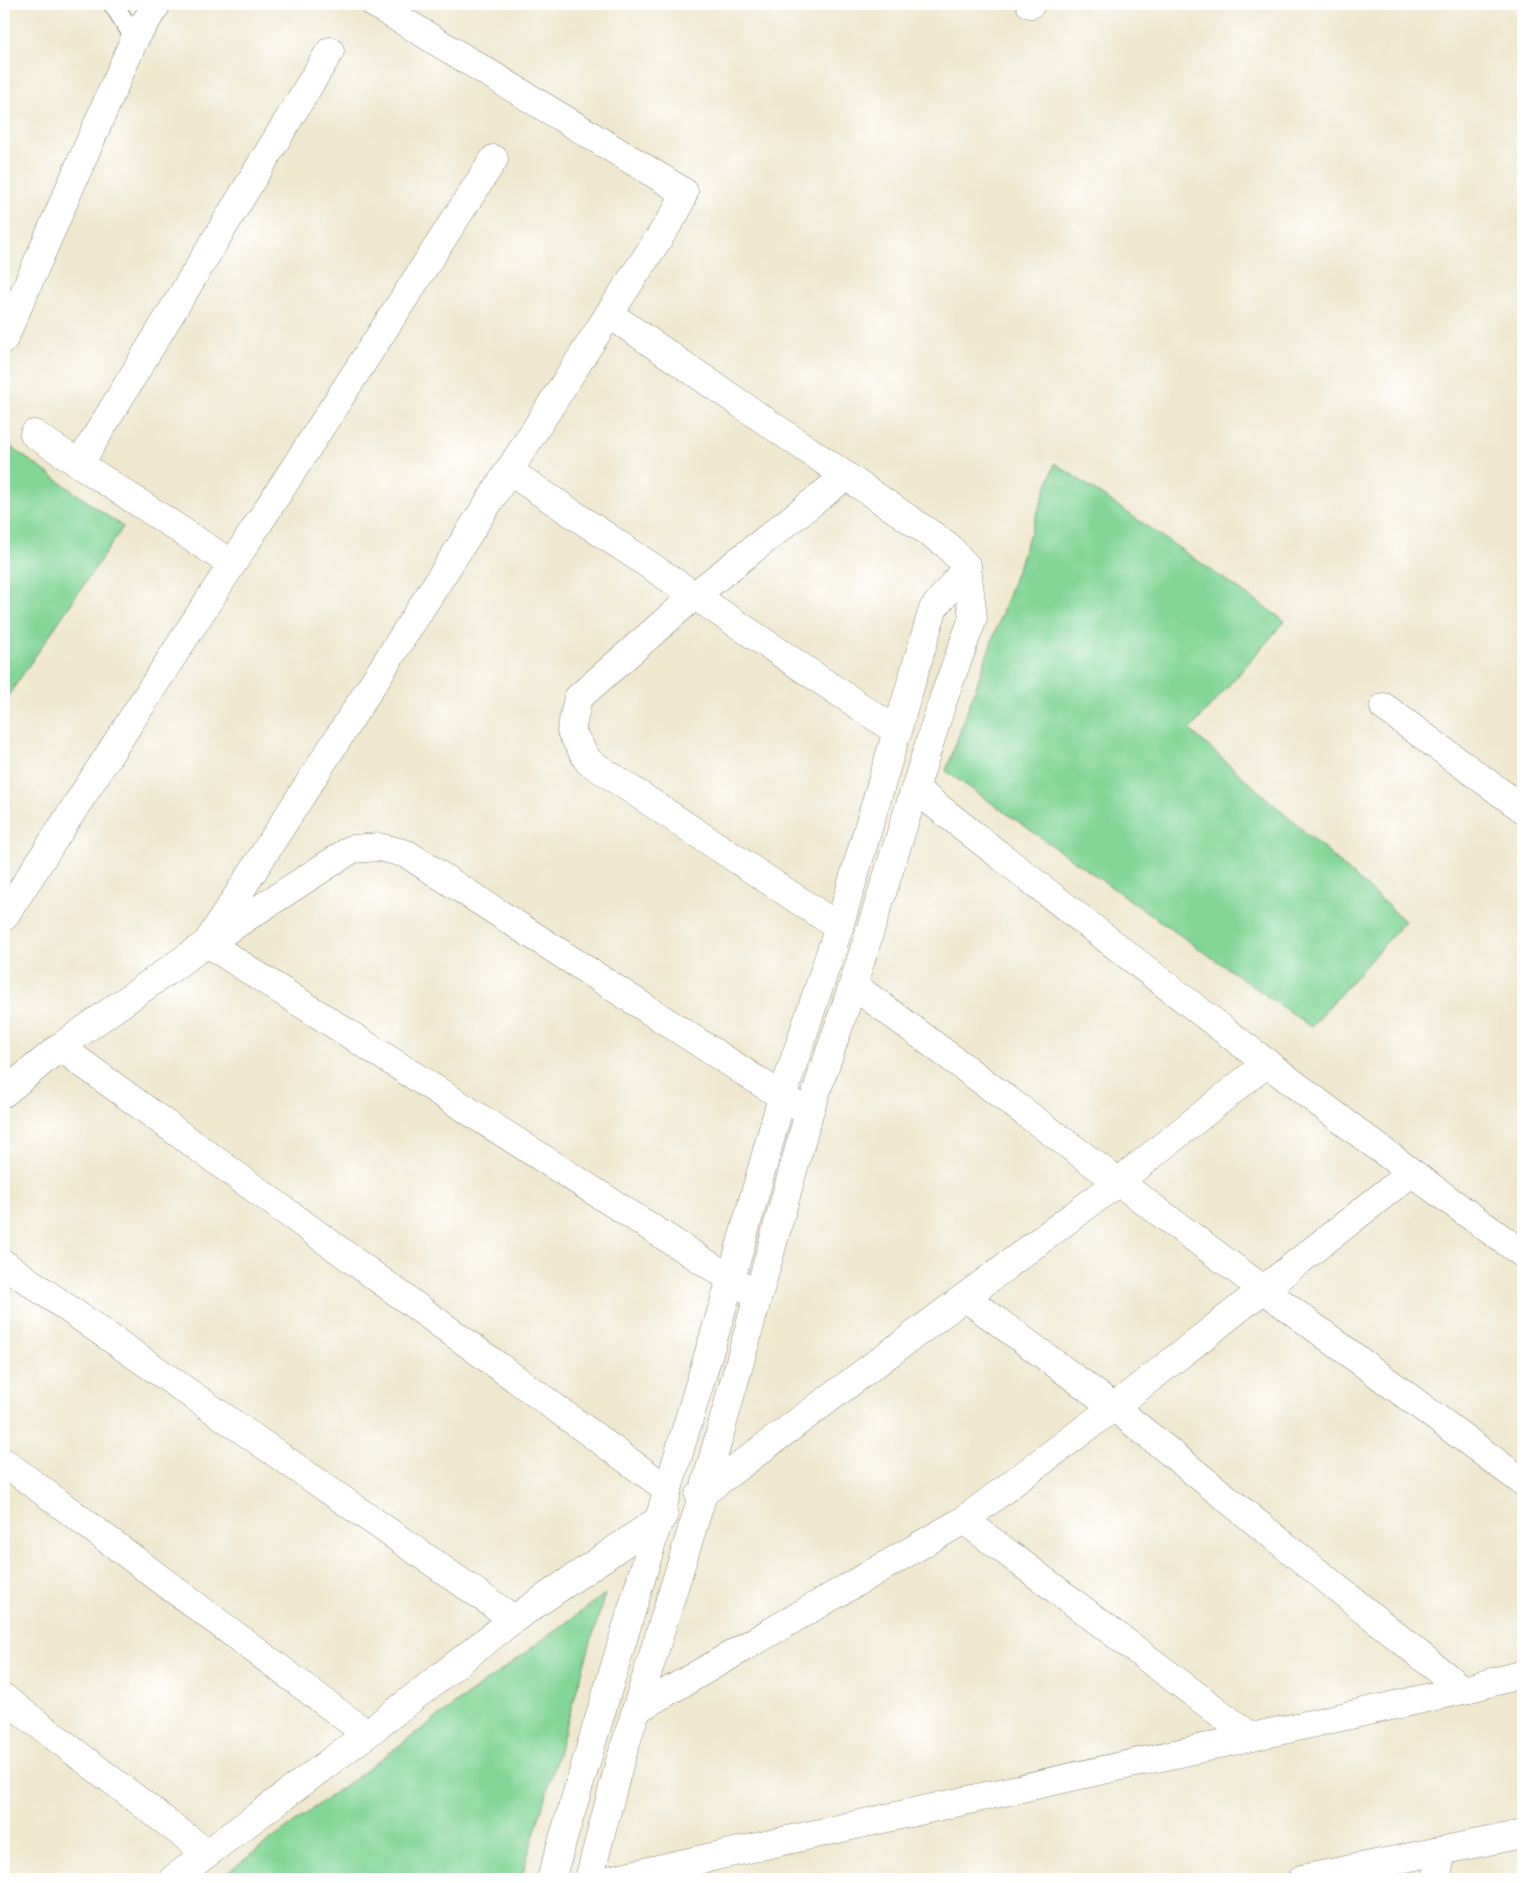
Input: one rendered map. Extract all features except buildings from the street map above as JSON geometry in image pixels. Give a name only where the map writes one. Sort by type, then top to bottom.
[{"type":"street","points":[[4,339],[135,38],[157,4]]},
{"type":"street","points":[[207,943],[676,212],[684,192],[375,4]]},
{"type":"street","points":[[80,463],[330,52]]},
{"type":"street","points":[[4,917],[494,159]]},
{"type":"street","points":[[589,1879],[636,1710],[702,1494],[810,1113],[853,985],[944,697],[973,618],[968,567],[947,545],[609,314]]},
{"type":"street","points":[[34,434],[232,564]]},
{"type":"street","points":[[509,471],[898,732]]},
{"type":"street","points":[[839,927],[588,761],[571,731],[578,698],[694,596],[846,476]]},
{"type":"street","points":[[551,1879],[731,1279],[782,1097],[839,927],[933,609],[968,567]]},
{"type":"street","points":[[1384,706],[1523,810]]},
{"type":"street","points":[[915,789],[1266,1063],[1411,1173],[1523,1254]]},
{"type":"street","points":[[4,1091],[60,1047],[207,943],[352,849],[379,847],[408,854],[782,1097],[810,1113]]},
{"type":"street","points":[[207,943],[757,1295]]},
{"type":"street","points":[[853,985],[1117,1183],[1523,1482]]},
{"type":"street","points":[[60,1047],[667,1488]]},
{"type":"street","points":[[172,1879],[367,1734],[514,1619],[659,1519],[702,1494],[768,1442],[966,1298],[1117,1183],[1266,1063]]},
{"type":"street","points":[[636,1710],[964,1520],[1114,1407],[1411,1173]]},
{"type":"street","points":[[4,1264],[514,1619]]},
{"type":"street","points":[[966,1298],[1114,1407],[1463,1690]]},
{"type":"street","points":[[4,1462],[367,1734]]},
{"type":"street","points":[[964,1520],[1250,1736]]},
{"type":"street","points":[[613,1879],[1463,1690],[1523,1674]]},
{"type":"street","points":[[4,1698],[207,1853]]},
{"type":"street","points":[[1302,1879],[1523,1834]]},
{"type":"street","points":[[1436,1879],[1442,1852]]},
{"type":"lane","points":[[113,4],[135,38]]},
{"type":"green space","points":[[4,442],[123,527],[4,702]]},
{"type":"green space","points":[[1055,463],[1285,621],[1190,730],[1405,921],[1311,1027],[946,771]]},
{"type":"green space","points":[[605,1594],[521,1879],[218,1879]]}]
